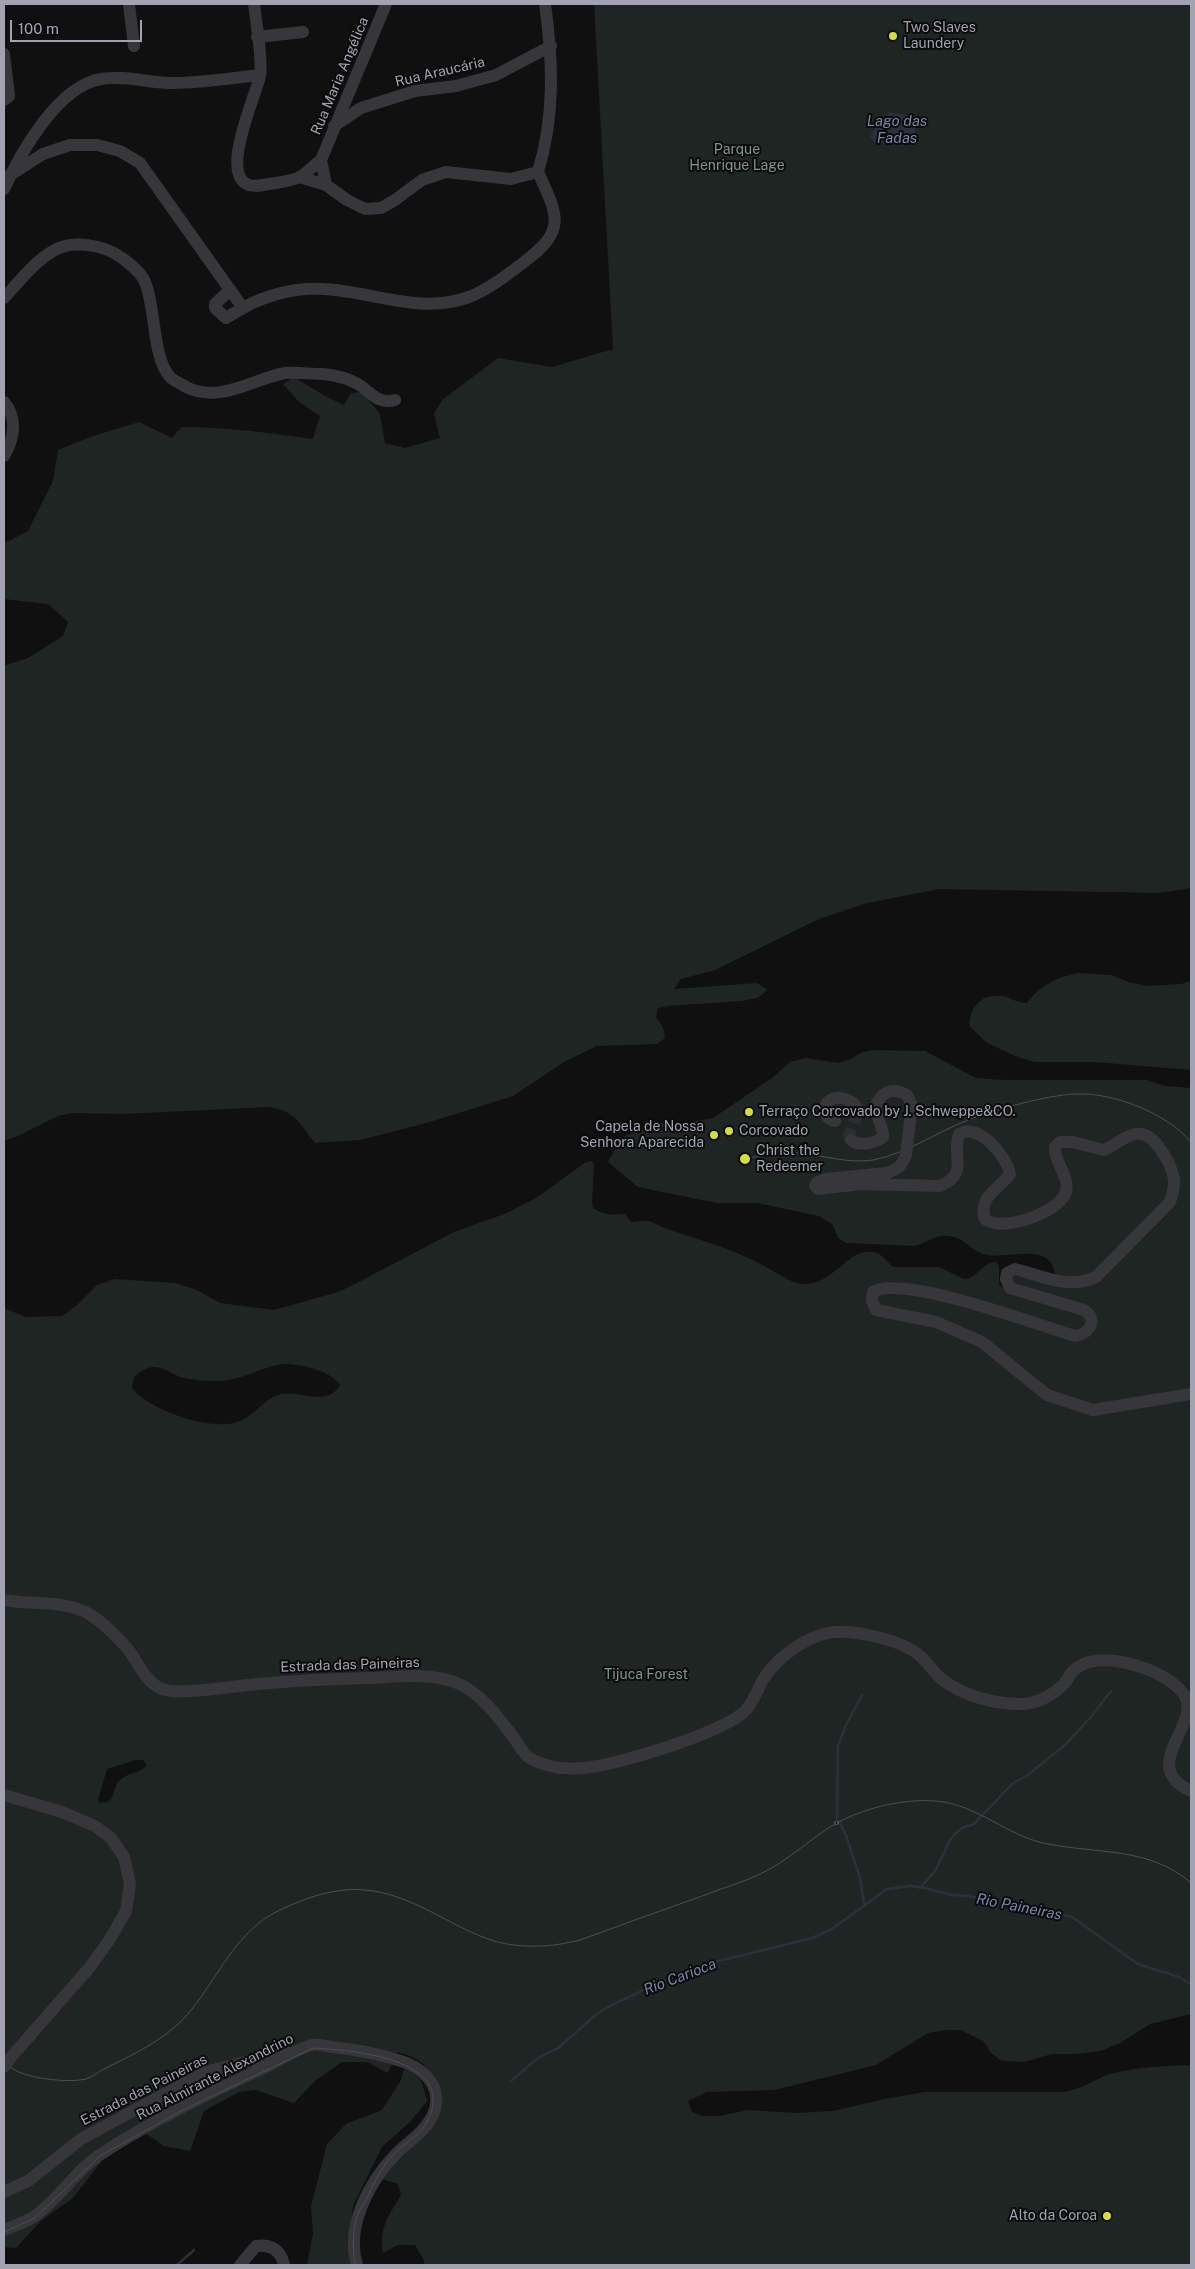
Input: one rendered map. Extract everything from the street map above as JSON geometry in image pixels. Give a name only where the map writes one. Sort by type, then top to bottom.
[{"type":"street","points":[[129,4],[134,46]]},
{"type":"street","points":[[254,4],[260,75],[238,147],[237,170],[250,186],[258,186],[299,177],[321,160],[326,185]]},
{"type":"street","name":"Rua Maria Angélica","points":[[321,160],[388,4]]},
{"type":"street","points":[[230,290],[215,304],[215,308],[226,318],[256,300],[285,292],[323,288],[418,304],[437,303],[469,297],[498,282],[540,250],[552,234],[556,220],[553,205],[538,172],[545,149],[552,101],[551,46],[545,4]]},
{"type":"street","points":[[257,37],[303,32]]},
{"type":"street","name":"Rua Araucária","points":[[334,126],[361,108],[415,91],[456,86],[496,74],[551,46]]},
{"type":"street","points":[[4,54],[9,96],[4,100]]},
{"type":"street","points":[[4,189],[7,178],[28,145],[56,108],[73,91],[88,82],[117,77],[173,83],[260,75]]},
{"type":"street","points":[[346,98],[361,108]]},
{"type":"street","points":[[7,178],[43,154],[70,145],[96,145],[120,150],[140,163],[243,308]]},
{"type":"street","points":[[299,177],[326,185],[347,200],[365,209],[381,208],[422,180],[446,172],[511,179],[538,172]]},
{"type":"street","points":[[4,298],[38,263],[54,250],[76,245],[97,246],[114,252],[134,267],[144,279],[151,297],[159,355],[170,377],[187,388],[208,393],[238,389],[285,373],[326,374],[356,383],[376,399],[386,402],[395,400]]},
{"type":"street","points":[[4,402],[10,409],[14,428],[9,447],[4,456]]},
{"type":"street","points":[[851,1140],[857,1144],[869,1143],[883,1137],[884,1133],[874,1108],[878,1099],[885,1092],[897,1090],[907,1095],[912,1106],[906,1155],[902,1165],[892,1171],[825,1180],[817,1182],[815,1186],[820,1189],[860,1184],[940,1186],[951,1181],[957,1172],[957,1140],[959,1134],[971,1130],[979,1134],[1008,1164],[1010,1174],[988,1195],[983,1208],[985,1219],[990,1223],[1004,1225],[1049,1211],[1066,1193],[1066,1181],[1054,1155],[1055,1148],[1060,1142],[1073,1142],[1104,1150],[1136,1134],[1146,1135],[1153,1139],[1162,1151],[1174,1180],[1170,1202],[1096,1277],[1083,1283],[1070,1284],[1016,1269],[1008,1273],[1006,1279],[1010,1288],[1084,1310],[1090,1314],[1092,1320],[1088,1332],[1075,1336],[983,1305],[906,1289],[880,1288],[873,1292],[872,1301],[876,1310],[936,1322],[982,1342],[1047,1395],[1093,1410],[1191,1394]]},
{"type":"street","points":[[835,1121],[826,1115],[825,1106],[830,1100],[838,1098],[849,1100],[857,1108]]},
{"type":"street","name":"Estrada das Paineiras","points":[[4,1600],[70,1607],[86,1612],[105,1625],[130,1652],[146,1678],[164,1690],[203,1690],[298,1681],[394,1677],[431,1677],[457,1683],[488,1705],[528,1757],[556,1768],[584,1768],[640,1756],[732,1722],[748,1708],[766,1674],[785,1655],[807,1641],[830,1632],[843,1631],[895,1642],[908,1647],[920,1656],[944,1681],[977,1698],[1022,1704],[1044,1699],[1063,1684],[1075,1669],[1088,1662],[1111,1661],[1157,1673],[1178,1687],[1187,1701],[1186,1716],[1169,1760],[1173,1777],[1184,1788],[1191,1791]]},
{"type":"street","points":[[4,1795],[62,1812],[95,1826],[111,1838],[124,1857],[130,1884],[126,1911],[110,1939],[90,1967],[4,2067]]},
{"type":"street","name":"Estrada das Paineiras","points":[[4,2192],[28,2181],[81,2139],[205,2072],[312,2045]]},
{"type":"street","name":"Rua Almirante Alexandrino","points":[[4,2230],[34,2216],[99,2155],[178,2110],[312,2045],[365,2051],[406,2063],[427,2075],[435,2089],[436,2104],[430,2121],[421,2133],[397,2154],[374,2181],[356,2224],[355,2250],[357,2265]]},
{"type":"street","points":[[240,2265],[256,2246],[265,2245],[276,2249],[282,2256],[284,2265]]},
{"type":"green space","name":"Parque Henrique Lage","points":[[594,4],[1191,4],[1191,888],[1159,893],[940,889],[867,903],[819,919],[715,970],[681,979],[674,989],[757,983],[768,990],[757,998],[658,1008],[656,1017],[663,1028],[665,1038],[657,1044],[597,1046],[564,1062],[513,1096],[430,1122],[360,1140],[315,1143],[291,1115],[268,1107],[124,1114],[71,1113],[58,1116],[4,1141],[4,666],[28,658],[63,636],[68,622],[48,604],[4,599],[4,540],[7,542],[28,531],[53,481],[58,450],[93,436],[139,422],[172,438],[181,427],[198,427],[313,439],[320,416],[298,401],[283,384],[294,377],[344,405],[351,393],[362,392],[380,414],[385,443],[405,448],[440,438],[434,414],[442,400],[498,358],[552,367],[613,349]],"holes":[[[889,112],[911,117],[874,128],[881,123]]]},
{"type":"green space","points":[[1077,973],[1112,975],[1128,982],[1147,986],[1181,984],[1191,981],[1191,1070],[1095,1062],[1035,1062],[1015,1056],[987,1043],[970,1027],[971,1014],[974,1008],[987,997],[1001,996],[1027,1003],[1037,991],[1049,983]]},
{"type":"green space","name":"Tijuca Forest","points":[[873,1050],[925,1051],[976,1078],[1005,1080],[1147,1080],[1165,1086],[1191,1088],[1191,2014],[1150,2024],[1120,2043],[1100,2051],[1052,2054],[1024,2062],[1002,2061],[992,2054],[983,2041],[961,2030],[928,2033],[876,2065],[774,2090],[707,2092],[688,2101],[692,2112],[702,2116],[719,2116],[747,2110],[796,2113],[833,2111],[925,2092],[1063,2092],[1076,2089],[1110,2074],[1150,2067],[1191,2065],[1191,2265],[424,2265],[424,2260],[415,2245],[398,2245],[383,2253],[382,2236],[386,2222],[401,2195],[398,2184],[380,2178],[438,2098],[434,2080],[426,2067],[414,2058],[397,2052],[388,2073],[367,2062],[342,2062],[315,2081],[294,2103],[256,2090],[239,2092],[204,2111],[190,2151],[164,2146],[145,2133],[108,2153],[73,2198],[41,2221],[16,2248],[4,2247],[4,1306],[6,1309],[26,1317],[62,1316],[76,1306],[97,1285],[115,1279],[175,1283],[197,1290],[220,1303],[274,1310],[338,1292],[454,1232],[507,1213],[536,1198],[586,1162],[592,1161],[594,1165],[593,1208],[608,1214],[625,1214],[631,1222],[651,1222],[724,1248],[757,1262],[794,1282],[807,1284],[819,1281],[858,1254],[868,1251],[879,1254],[893,1267],[939,1267],[964,1279],[973,1276],[987,1265],[996,1262],[999,1266],[999,1285],[1009,1292],[1010,1276],[1055,1275],[1052,1265],[1046,1258],[1038,1255],[987,1255],[950,1236],[936,1237],[915,1246],[846,1243],[838,1238],[833,1225],[819,1216],[757,1203],[717,1203],[638,1187],[608,1162],[622,1137],[659,1123],[684,1123],[713,1118],[772,1078],[790,1062],[805,1058],[839,1063],[851,1059],[862,1052]],"holes":[[[283,1364],[314,1369],[329,1375],[340,1385],[335,1392],[321,1397],[281,1394],[265,1402],[251,1415],[229,1424],[199,1422],[182,1417],[152,1404],[132,1388],[134,1377],[151,1367],[164,1369],[182,1378],[219,1381],[235,1379]],[[136,1760],[143,1760],[147,1765],[141,1770],[122,1778],[117,1783],[110,1801],[100,1803],[98,1800],[107,1769]]]},
{"type":"green space","points":[[404,2069],[418,2077],[427,2101],[411,2121],[382,2147],[353,2206],[351,2227],[353,2265],[307,2265],[313,2233],[311,2206],[327,2144],[346,2124],[382,2110],[401,2080]]},
{"type":"water","name":"Lago das Fadas","points":[[889,112],[916,117],[915,135],[902,146],[874,142],[870,137]]},
{"type":"waterway","points":[[920,1888],[935,1871],[950,1840],[955,1834],[962,1828],[974,1824],[1013,1783],[1025,1777],[1065,1745],[1090,1718],[1111,1691]]},
{"type":"waterway","points":[[862,1695],[846,1725],[838,1746],[837,1818],[846,1835],[860,1878],[864,1904]]},
{"type":"waterway","name":"Rio Carioca","points":[[511,2081],[538,2058],[558,2048],[598,2013],[616,2003],[668,1979],[707,1964],[812,1938],[832,1929],[887,1889],[910,1886],[925,1888],[951,1895],[1019,1905],[1072,1917],[1138,1964],[1179,1977],[1191,1984]]},
{"type":"waterway","name":"Rio Carioca","points":[[177,2265],[194,2250]]},
{"type":"tunnel","points":[[851,1140],[849,1136],[857,1115],[857,1108]]},
{"type":"tram line","points":[[745,1159],[771,1154],[791,1153],[845,1160],[873,1160],[898,1153],[979,1116],[1036,1100],[1075,1094],[1090,1094],[1138,1106],[1168,1122],[1191,1142]]},
{"type":"tram line","points":[[4,2061],[17,2071],[43,2078],[71,2081],[91,2077],[152,2043],[183,2019],[202,1996],[230,1955],[251,1930],[278,1911],[320,1894],[343,1890],[365,1890],[383,1893],[415,1904],[462,1928],[494,1941],[526,1946],[559,1944],[580,1940],[752,1878],[791,1856],[821,1833],[846,1818],[891,1804],[921,1801],[952,1804],[966,1808],[1033,1840],[1067,1847],[1141,1857],[1175,1871],[1191,1883]]},
{"type":"tram line","points":[[4,2232],[35,2218],[100,2156],[181,2111],[313,2048],[330,2049],[374,2055],[415,2070],[428,2083],[433,2099],[425,2125],[387,2162],[359,2212],[354,2235],[355,2265]]},
{"type":"place","name":"Two Slaves Laundery","points":[[893,36]]},
{"type":"place","name":"Terraço Corcovado by J. Schweppe&CO.","points":[[749,1112]]},
{"type":"place","name":"Corcovado","points":[[729,1131]]},
{"type":"place","name":"Capela de Nossa Senhora Aparecida","points":[[714,1135]]},
{"type":"place","name":"Christ the Redeemer","points":[[745,1159]]},
{"type":"place","name":"Alto da Coroa","points":[[1107,2216]]},
{"type":"water label","name":"Rio Paineiras","points":[[1019,1907]]}]
